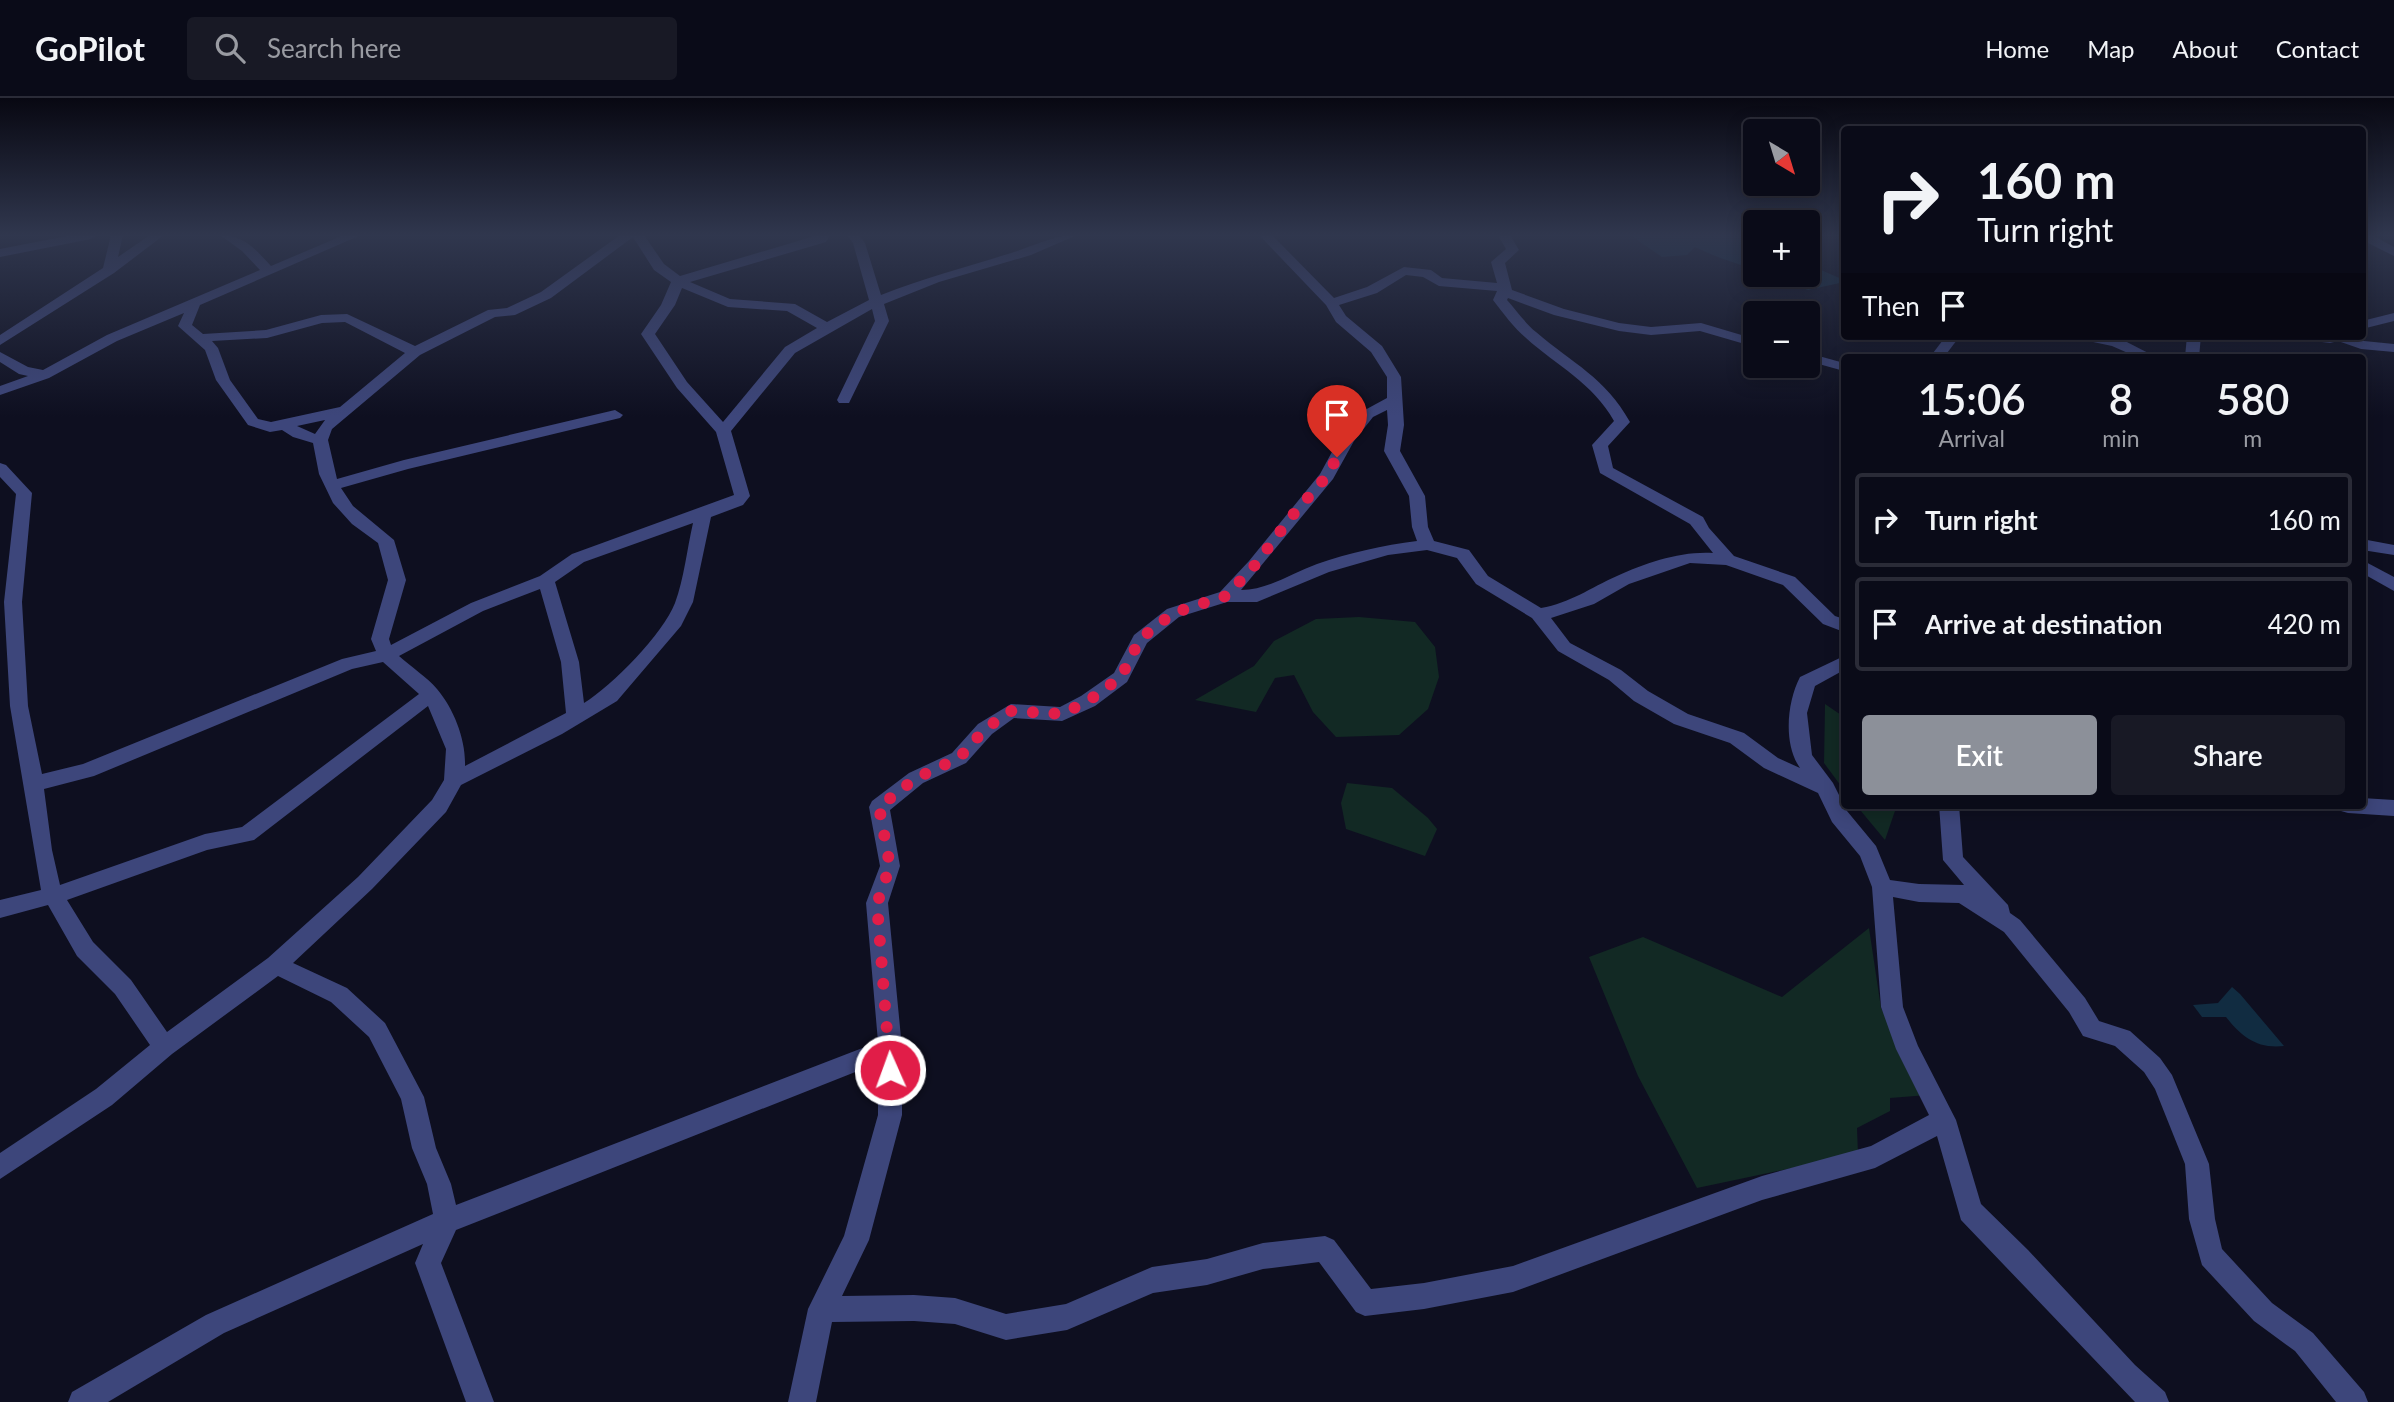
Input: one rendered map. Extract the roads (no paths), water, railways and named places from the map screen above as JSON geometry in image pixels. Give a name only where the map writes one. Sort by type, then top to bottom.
[{"type":"street","points":[[0,341],[69,296]]},
{"type":"street","points":[[0,391],[44,374],[112,338],[210,296]]},
{"type":"street","points":[[0,1167],[104,1097],[164,1047],[276,965],[393,854],[439,806],[454,780],[456,749],[445,718],[431,694],[386,655],[380,639],[397,580],[386,540],[359,523],[341,505],[322,460],[320,440],[325,427],[415,352],[493,313],[510,312],[544,296]]},
{"type":"street","points":[[34,784],[87,771],[348,664],[386,655],[477,607],[546,580],[578,558],[737,501],[742,496],[723,431],[694,402],[674,372],[660,357],[648,334],[672,296]]},
{"type":"street","points":[[712,296],[728,303],[790,307],[826,327]]},
{"type":"street","points":[[844,400],[882,321],[874,296]]},
{"type":"street","points":[[723,431],[790,350],[826,327],[890,296]]},
{"type":"street","points":[[1324,296],[1340,319],[1377,349],[1394,377],[1396,425],[1392,451],[1417,496],[1420,527],[1427,545]]},
{"type":"street","points":[[1331,303],[1353,296]]},
{"type":"street","points":[[1501,296],[1500,300],[1529,334],[1597,386],[1611,402],[1622,422],[1600,445],[1606,470],[1697,521],[1702,531],[1728,560]]},
{"type":"street","points":[[1515,296],[1559,312],[1619,327],[1651,331],[1701,327],[1743,339]]},
{"type":"street","points":[[195,302],[185,326],[211,348],[223,380],[253,422],[270,428],[345,409]]},
{"type":"street","points":[[2366,324],[2394,317]]},
{"type":"street","points":[[200,339],[224,335],[267,334],[321,319],[347,318],[415,352]]},
{"type":"street","points":[[1939,354],[1950,340]]},
{"type":"street","points":[[2105,340],[2142,354]]},
{"type":"street","points":[[2349,340],[2361,345],[2394,348]]},
{"type":"street","points":[[0,356],[24,371],[44,374]]},
{"type":"street","points":[[1820,360],[1841,366]]},
{"type":"street","points":[[1226,596],[1255,565],[1327,476],[1354,430],[1368,414],[1394,400]]},
{"type":"street","points":[[332,486],[404,465],[615,415]]},
{"type":"street","points":[[285,425],[298,434],[320,440]]},
{"type":"street","points":[[0,468],[24,492],[13,602],[19,706],[34,784],[42,850],[52,894],[85,949],[122,987],[164,1047]]},
{"type":"street","points":[[454,780],[610,696],[672,626],[684,602],[703,514]]},
{"type":"street","points":[[802,1402],[821,1309],[856,1240],[890,1115],[890,1048],[877,904],[890,866],[879,807],[916,778],[959,758],[985,729],[1011,711],[1062,714],[1088,701],[1121,677],[1140,639],[1173,613],[1226,596],[1257,596],[1323,568],[1388,550],[1427,545],[1463,554],[1482,580],[1538,614],[1564,647],[1615,675],[1641,696],[1681,719],[1737,738],[1771,762],[1826,788]]},
{"type":"street","points":[[2366,545],[2394,550]]},
{"type":"street","points":[[1538,614],[1562,610],[1588,600],[1623,580],[1689,557],[1728,560],[1788,581],[1829,620],[1841,625]]},
{"type":"street","points":[[2366,568],[2394,585]]},
{"type":"street","points":[[546,580],[570,662],[576,716]]},
{"type":"street","points":[[1841,664],[1807,682],[1798,713],[1803,757],[1826,788],[1839,816],[1869,852],[1882,887],[1892,1007],[1944,1120],[1970,1211],[2125,1375],[2155,1402]]},
{"type":"street","points":[[0,909],[77,889],[205,842],[247,834],[431,694]]},
{"type":"street","points":[[2366,806],[2394,808]]},
{"type":"street","points":[[1949,809],[1953,860],[1984,891],[2077,1005],[2091,1029],[2122,1038],[2152,1065],[2164,1083],[2197,1164],[2202,1219],[2211,1256],[2263,1312],[2304,1342],[2354,1402]]},
{"type":"street","points":[[1882,887],[1919,893],[1964,894],[2012,926]]},
{"type":"street","points":[[276,965],[339,995],[377,1030],[412,1097],[424,1148],[439,1184],[447,1221],[428,1263],[480,1402]]},
{"type":"street","points":[[82,1402],[215,1324],[447,1221],[890,1048]]},
{"type":"street","points":[[821,1309],[914,1308],[955,1311],[1006,1327],[1067,1317],[1152,1280],[1208,1272],[1264,1256],[1325,1249],[1365,1303],[1424,1296],[1513,1279],[1762,1188],[1875,1156],[1944,1120]]},
{"type":"water","points":[[2232,987],[2284,1046],[2266,1046],[2251,1040],[2226,1017],[2202,1017],[2193,1005],[2218,1003]]}]
